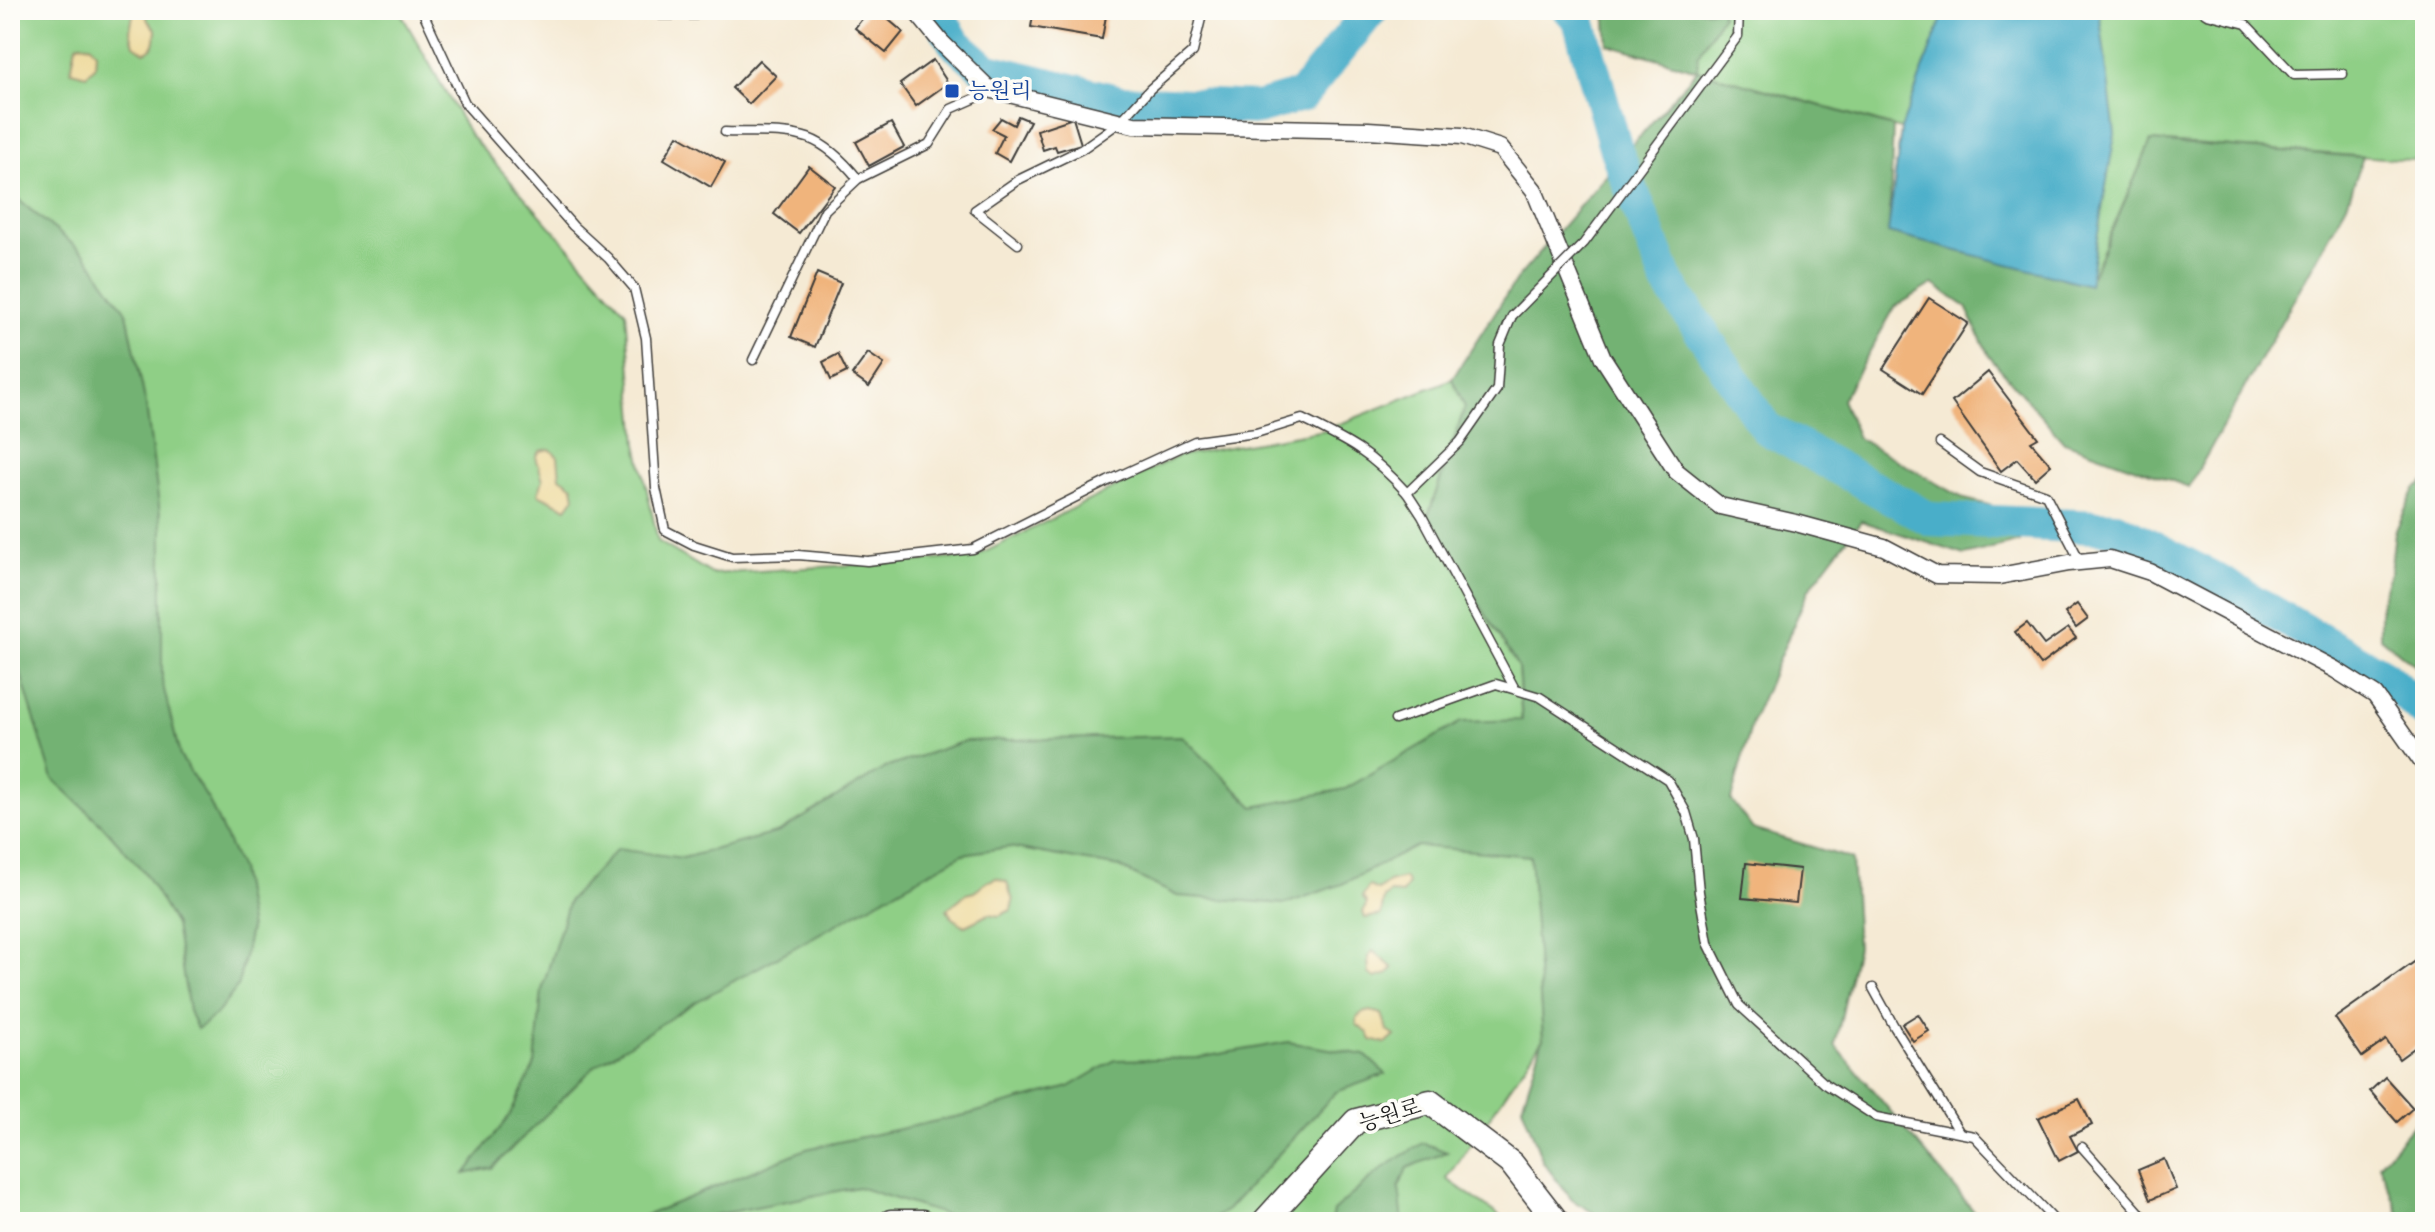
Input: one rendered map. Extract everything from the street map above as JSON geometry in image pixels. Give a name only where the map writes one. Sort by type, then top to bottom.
[{"type":"street","points":[[918,10],[941,42],[989,89],[1120,122],[1134,125],[1368,130],[1462,136],[1500,148],[1534,190],[1603,358],[1676,471],[1720,506],[1884,547],[1937,575],[1999,576],[2080,561],[2110,559],[2150,572],[2334,669],[2375,695],[2425,766]]},
{"type":"street","name":"능원로","points":[[1264,1222],[1356,1121],[1430,1102],[1512,1164],[1557,1222]]},
{"type":"street","points":[[891,1222],[923,1222]]},
{"type":"lane","points":[[422,10],[465,103],[573,226],[608,258],[634,288],[646,338],[656,488],[665,530],[694,545],[732,557],[798,555],[867,561],[973,549],[1195,441],[1256,433],[1302,419],[1354,444],[1380,464],[1407,493],[1516,690]]},
{"type":"lane","points":[[642,10],[660,15],[696,15],[698,10]]},
{"type":"lane","points":[[1018,244],[975,210],[1018,180],[1082,149],[1120,122],[1150,89],[1193,52],[1203,10]]},
{"type":"lane","points":[[1407,493],[1460,442],[1497,389],[1500,345],[1512,316],[1584,243],[1738,36],[1739,10]]},
{"type":"lane","points":[[2201,10],[2246,24],[2294,75],[2343,74]]},
{"type":"lane","points":[[753,360],[825,210],[858,179],[929,144],[951,109],[993,90]]},
{"type":"lane","points":[[725,132],[802,134],[841,158],[858,179]]},
{"type":"lane","points":[[1940,443],[1980,472],[2046,495],[2080,561]]},
{"type":"lane","points":[[1395,720],[1496,684],[1540,697],[1668,780],[1686,812],[1694,839],[1708,943],[1739,1005],[1825,1084],[1876,1117],[1974,1136],[2056,1222]]},
{"type":"lane","points":[[1873,988],[1960,1133]]},
{"type":"lane","points":[[2419,1076],[2425,1066]]},
{"type":"lane","points":[[2082,1147],[2148,1222]]},
{"type":"green space","points":[[10,10],[399,10],[470,135],[626,312],[637,444],[658,541],[712,574],[975,557],[1178,456],[1325,430],[1452,379],[1465,407],[1427,519],[1518,667],[1543,1039],[1447,1179],[1508,1222],[10,1222]]},
{"type":"green space","points":[[1605,10],[2425,10],[2425,161],[2151,141],[2089,285],[1888,233],[1901,129],[1608,44]]},
{"type":"green space","points":[[1605,10],[1721,10],[1722,16],[1698,55],[1697,70],[1608,44]]},
{"type":"green space","points":[[1697,70],[1893,127],[1889,233],[2092,276],[2151,141],[2363,157],[2347,204],[2189,487],[2064,442],[1989,356],[1966,307],[1933,284],[1895,307],[1842,400],[1858,438],[1965,499],[2017,512],[2020,541],[1965,555],[1861,521],[1809,589],[1753,719],[1731,800],[1753,829],[1852,859],[1857,947],[1835,1045],[1983,1222],[1609,1222],[1572,1200],[1543,1162],[1522,1106],[1543,1039],[1530,856],[1417,846],[1342,884],[1285,904],[1177,896],[1119,867],[1009,847],[963,854],[694,1003],[595,1066],[492,1168],[465,1174],[510,1115],[535,1064],[542,990],[569,900],[617,849],[683,858],[779,832],[885,768],[965,741],[1182,736],[1254,807],[1345,789],[1461,722],[1522,720],[1518,667],[1427,519],[1465,407],[1452,379],[1516,280]]},
{"type":"green space","points":[[10,185],[21,202],[85,254],[127,313],[146,405],[162,529],[162,681],[180,756],[209,801],[240,869],[250,929],[238,986],[216,1015],[197,1029],[189,1011],[175,925],[144,872],[103,826],[53,779],[10,639]]},
{"type":"green space","points":[[2425,482],[2425,674],[2380,637],[2380,605],[2390,573],[2395,532],[2415,489]]},
{"type":"green space","points":[[1288,1042],[1365,1055],[1386,1074],[1336,1092],[1227,1210],[1208,1222],[968,1222],[858,1187],[710,1216],[698,1222],[635,1222],[806,1149],[969,1114],[1069,1087],[1115,1060],[1197,1058]]},
{"type":"green space","points":[[2425,1111],[2423,1222],[2399,1213],[2379,1164]]},
{"type":"green space","points":[[1423,1143],[1447,1152],[1407,1168],[1399,1188],[1403,1222],[1331,1222],[1333,1211],[1383,1168]]},
{"type":"sand","points":[[134,10],[145,10],[148,21],[156,30],[153,46],[144,52],[134,45],[130,31]]},
{"type":"sand","points":[[76,45],[90,45],[96,52],[95,67],[86,75],[71,71]]},
{"type":"sand","points":[[550,449],[558,457],[560,477],[573,486],[575,497],[567,508],[538,494],[543,480],[536,457],[540,451]]},
{"type":"sand","points":[[996,878],[1007,882],[1013,901],[1011,910],[999,916],[989,914],[965,926],[952,918],[947,909],[966,894]]},
{"type":"sand","points":[[1404,878],[1408,884],[1402,894],[1390,893],[1384,898],[1381,915],[1365,918],[1363,912],[1367,903],[1362,897],[1369,886],[1378,890],[1389,882]]},
{"type":"sand","points":[[1373,951],[1393,968],[1388,974],[1376,978],[1369,974],[1368,957]]},
{"type":"sand","points":[[1370,1011],[1382,1014],[1388,1031],[1395,1036],[1386,1044],[1371,1040],[1368,1033],[1357,1025],[1357,1018]]},
{"type":"water","points":[[1945,10],[2099,10],[2115,134],[2089,285],[1888,233],[1901,129]]},
{"type":"building","points":[[869,10],[877,10],[903,32],[886,53],[855,28]]},
{"type":"building","points":[[1034,10],[1107,10],[1102,39],[1031,27]]},
{"type":"building","points":[[759,60],[776,76],[749,104],[732,88]]},
{"type":"building","points":[[933,60],[948,83],[916,106],[900,84]]},
{"type":"building","points":[[1018,116],[1030,121],[1009,161],[995,153],[1004,135],[992,129],[1001,118],[1014,125]]},
{"type":"building","points":[[1073,118],[1081,144],[1057,151],[1055,146],[1043,150],[1037,130]]},
{"type":"building","points":[[891,123],[904,147],[869,166],[856,142]]},
{"type":"building","points":[[678,135],[725,162],[711,187],[664,159]]},
{"type":"building","points":[[809,166],[835,186],[799,233],[774,214]]},
{"type":"building","points":[[817,273],[841,283],[815,347],[791,337]]},
{"type":"building","points":[[1929,298],[1968,323],[1922,394],[1883,369]]},
{"type":"building","points":[[868,353],[884,364],[869,387],[852,375]]},
{"type":"building","points":[[838,354],[847,372],[831,380],[823,362]]},
{"type":"building","points":[[1988,372],[2038,438],[2031,442],[2051,465],[2035,479],[2017,459],[2001,471],[1952,402]]},
{"type":"building","points":[[2077,604],[2088,619],[2076,628],[2065,613]]},
{"type":"building","points":[[2027,623],[2044,645],[2068,628],[2076,638],[2040,665],[2015,632]]},
{"type":"building","points":[[1746,863],[1800,869],[1796,903],[1742,898]]},
{"type":"building","points":[[2420,958],[2425,965],[2425,1015],[2419,1019],[2425,1028],[2425,1040],[2399,1059],[2386,1040],[2362,1057],[2335,1018]]},
{"type":"building","points":[[1918,1014],[1929,1031],[1913,1041],[1902,1024]]},
{"type":"building","points":[[2385,1077],[2413,1108],[2397,1122],[2370,1091]]},
{"type":"building","points":[[2079,1099],[2092,1125],[2070,1136],[2078,1151],[2059,1161],[2038,1118]]},
{"type":"building","points":[[2164,1159],[2176,1189],[2150,1200],[2138,1170]]},
{"type":"waterway","points":[[936,10],[954,42],[985,69],[1121,102],[1258,108],[1302,95],[1371,10]]},
{"type":"waterway","points":[[1570,10],[1579,20],[1616,150],[1667,281],[1766,428],[1930,519],[2116,528],[2213,578],[2384,676],[2425,712]]},
{"type":"place","name":"능원리","points":[[952,91]]}]
